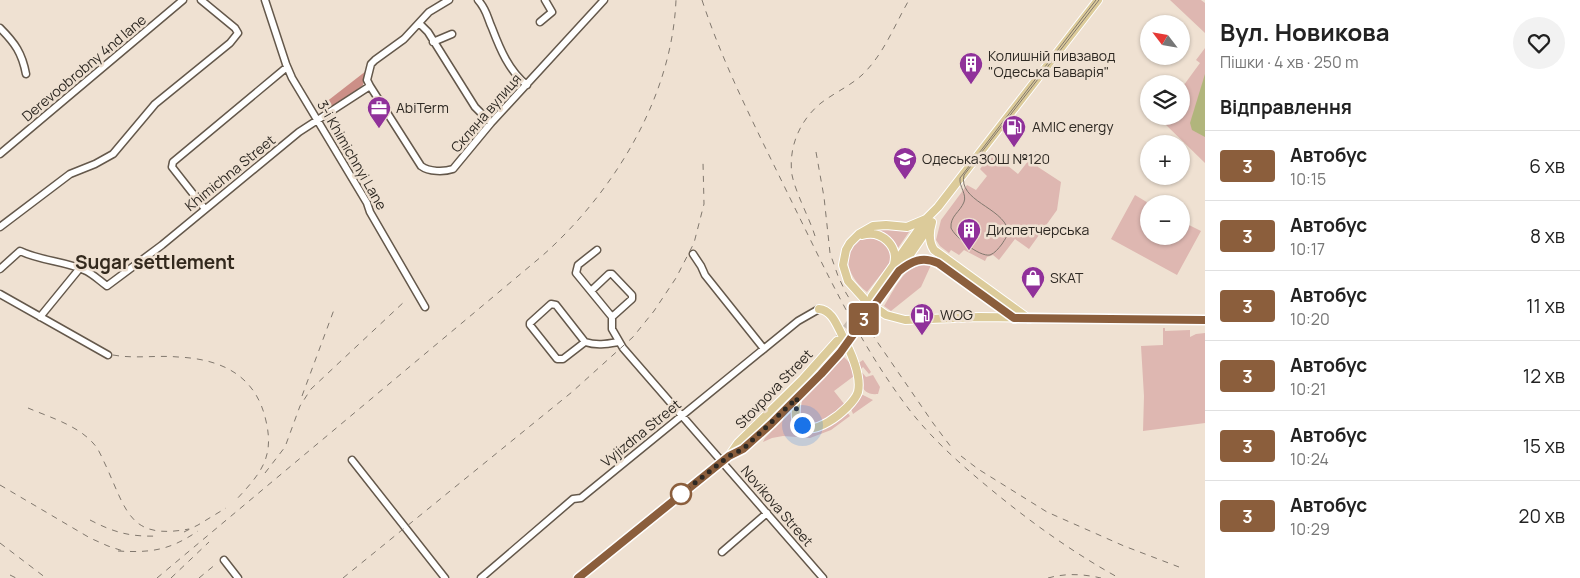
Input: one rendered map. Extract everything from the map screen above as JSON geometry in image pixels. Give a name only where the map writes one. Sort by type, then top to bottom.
[{"type":"main road","points":[[875,298],[938,207],[1098,0]]},
{"type":"main road","points":[[929,221],[907,227],[876,225],[863,231],[847,246],[844,255],[846,275],[858,293],[879,311],[905,320],[979,317],[1205,320]]},
{"type":"main road","points":[[929,221],[930,244],[934,250],[1030,319]]},
{"type":"main road","points":[[856,237],[872,233],[887,241],[895,251],[896,269]]},
{"type":"main road","points":[[896,269],[918,259],[932,260],[946,268],[1014,318]]},
{"type":"main road","points":[[797,398],[796,416],[798,421],[806,428],[812,429],[825,424],[842,412],[858,391],[858,380],[847,345],[830,315],[823,309],[818,309]]},
{"type":"main road","name":"Stovpova Street","points":[[729,456],[738,443],[803,379],[837,340]]},
{"type":"main road","name":"Stovpova Street","points":[[578,578],[729,456],[743,449],[797,398],[840,353]]},
{"type":"street","name":"Derevoobrobny 4nd lane","points":[[0,154],[183,0]]},
{"type":"street","points":[[0,227],[70,174],[114,154],[155,104],[230,43],[238,33],[235,28],[201,0]]},
{"type":"street","name":"3-i Khimichnyi Lane","points":[[265,0],[287,67],[426,307]]},
{"type":"street","points":[[370,86],[366,80],[371,64],[404,39],[429,12],[448,0]]},
{"type":"street","points":[[480,2],[490,0]]},
{"type":"street","points":[[540,22],[552,12],[545,0]]},
{"type":"street","name":"Скляна вулиця","points":[[370,86],[425,170],[447,171],[454,169],[491,124],[604,0]]},
{"type":"street","points":[[480,2],[486,8],[490,26],[512,70],[527,85]]},
{"type":"street","points":[[419,23],[428,32],[475,107],[491,124]]},
{"type":"street","points":[[0,28],[13,41],[23,58],[26,74]]},
{"type":"street","points":[[433,42],[452,34]]},
{"type":"street","points":[[206,209],[172,167],[172,162],[287,67]]},
{"type":"street","name":"Khimichna Street","points":[[0,269],[20,252],[36,258],[80,268],[107,286],[162,245],[299,132],[370,86]]},
{"type":"street","points":[[585,342],[563,359],[558,359],[530,326],[530,323],[551,304],[556,305],[585,342],[594,345],[617,342],[612,329],[612,317],[576,273],[578,265],[597,250]]},
{"type":"street","points":[[693,254],[704,274],[764,349]]},
{"type":"street","points":[[40,317],[80,268]]},
{"type":"street","points":[[591,291],[609,274],[612,274],[632,295],[632,299],[612,317]]},
{"type":"street","points":[[0,294],[108,355]]},
{"type":"street","name":"Vyjizdna Street","points":[[481,578],[573,500],[581,498],[798,321],[818,309]]},
{"type":"street","name":"Novikova Street","points":[[617,342],[823,578]]},
{"type":"street","points":[[352,460],[445,578]]},
{"type":"street","points":[[722,552],[767,513]]},
{"type":"street","points":[[224,560],[238,578]]},
{"type":"shaded area","points":[[1170,0],[1201,0],[1205,3],[1205,33],[1190,19],[1190,15],[1186,15]]},
{"type":"shaded area","points":[[1205,48],[1205,163],[1190,148],[1190,135],[1176,135],[1166,125],[1190,125],[1190,77],[1200,63],[1196,60]]},
{"type":"shaded area","points":[[366,71],[363,85],[350,96],[332,107],[321,106]]},
{"type":"shaded area","points":[[1205,74],[1205,137],[1192,130],[1190,123]]},
{"type":"shaded area","points":[[1036,151],[1038,167],[1061,182],[1057,210],[1029,249],[1015,239],[999,260],[993,255],[987,257],[985,261],[964,250],[959,255],[951,250],[949,253],[940,246],[936,240],[941,220],[967,185],[976,190],[987,176],[980,169],[990,156],[997,157],[1018,174]]},
{"type":"shaded area","points":[[1135,195],[1140,198],[1140,245],[1190,245],[1190,226],[1201,231],[1177,275],[1111,239]]},
{"type":"shaded area","points":[[877,228],[907,230],[909,232],[898,248],[876,230]]},
{"type":"shaded area","points":[[867,235],[884,243],[893,259],[867,292],[854,278],[848,262],[852,247]]},
{"type":"shaded area","points":[[923,262],[931,265],[921,287],[891,311],[884,306],[905,274]]},
{"type":"shaded area","points":[[1163,328],[1165,328],[1165,331],[1190,330],[1190,337],[1205,333],[1205,423],[1143,431],[1144,396],[1141,346],[1163,345]]},
{"type":"shaded area","points":[[844,357],[850,363],[854,376],[834,391],[845,405],[816,424],[803,422],[800,415],[800,403]]},
{"type":"shaded area","points":[[863,360],[871,372],[869,374],[863,367],[860,370],[866,377],[873,375],[880,387],[878,394],[867,392],[860,381],[857,364]]},
{"type":"shaded area","points":[[863,395],[873,400],[853,414],[851,409],[859,396]]},
{"type":"shaded area","points":[[792,411],[802,429],[847,412],[850,416],[831,430],[810,438],[783,436],[763,442]]},
{"type":"tunnel","points":[[839,338],[870,297]]},
{"type":"tunnel","points":[[839,353],[877,303]]},
{"type":"tram line","points":[[1096,0],[960,178],[965,199],[952,220],[951,228],[962,241],[980,253],[990,255],[995,252],[1005,239],[1008,230],[998,215],[974,198],[968,191],[964,184],[964,175],[1099,0]]},
{"type":"railway","points":[[157,578],[542,256],[568,231],[615,173],[651,107],[672,37],[676,0]]},
{"type":"railway","points":[[702,0],[720,50],[742,98],[829,276],[873,357],[908,408],[946,450],[1003,500],[1068,547],[1119,578]]},
{"type":"railway","points":[[815,236],[796,190],[792,175],[792,154],[797,135],[807,117],[821,103],[857,79],[870,67],[883,49],[909,0]]},
{"type":"railway","points":[[816,152],[824,197],[830,253],[838,276],[865,324],[951,447]]},
{"type":"railway","points":[[343,578],[572,392],[633,337],[654,311],[676,278],[694,243],[704,204],[703,162]]},
{"type":"railway","points":[[265,473],[285,447],[300,406],[311,389],[405,301]]},
{"type":"railway","points":[[302,396],[335,307]]},
{"type":"railway","points":[[113,355],[194,358],[222,366],[234,372],[245,381],[261,405],[266,421],[268,446],[263,466],[235,501]]},
{"type":"railway","points":[[28,408],[71,426],[93,443],[126,509],[133,519],[142,526],[154,530],[169,531],[189,529]]},
{"type":"railway","points":[[961,456],[978,469],[1047,512],[1124,546],[1179,567]]},
{"type":"railway","points":[[0,485],[90,538],[126,552]]},
{"type":"railway","points":[[184,532],[226,508]]},
{"type":"railway","points":[[90,520],[123,533],[140,536],[159,536]]},
{"type":"railway","points":[[118,551],[151,551],[160,549],[198,531]]},
{"type":"railway","points":[[171,578],[209,542]]},
{"type":"railway","points":[[0,543],[46,578]]},
{"type":"railway","points":[[199,578],[216,564]]},
{"type":"railway","points":[[10,575],[16,578]]},
{"type":"railway","points":[[1048,578],[1061,575],[1101,578]]},
{"type":"bus line","name":"3","points":[[578,578],[729,456],[743,449],[771,424],[840,353],[899,271],[912,261],[925,259],[938,263],[1014,318],[1205,320]]},
{"type":"place","name":"Колишній пивзавод \"Одеська Баварія\"","points":[[971,85]]},
{"type":"place","name":"AbiTerm","points":[[379,129]]},
{"type":"place","name":"AMIC energy","points":[[1014,148]]},
{"type":"place","name":"ОдеськаЗОШ №120","points":[[905,180]]},
{"type":"place","name":"Диспетчерська","points":[[969,251]]},
{"type":"place","name":"SKAT","points":[[1033,299]]},
{"type":"place","name":"WOG","points":[[922,336]]},
{"type":"district","name":"Sugar settlement","points":[[155,262]]},
{"type":"route","points":[[681,494],[729,456],[743,449],[797,398],[796,416],[802,425]]}]
